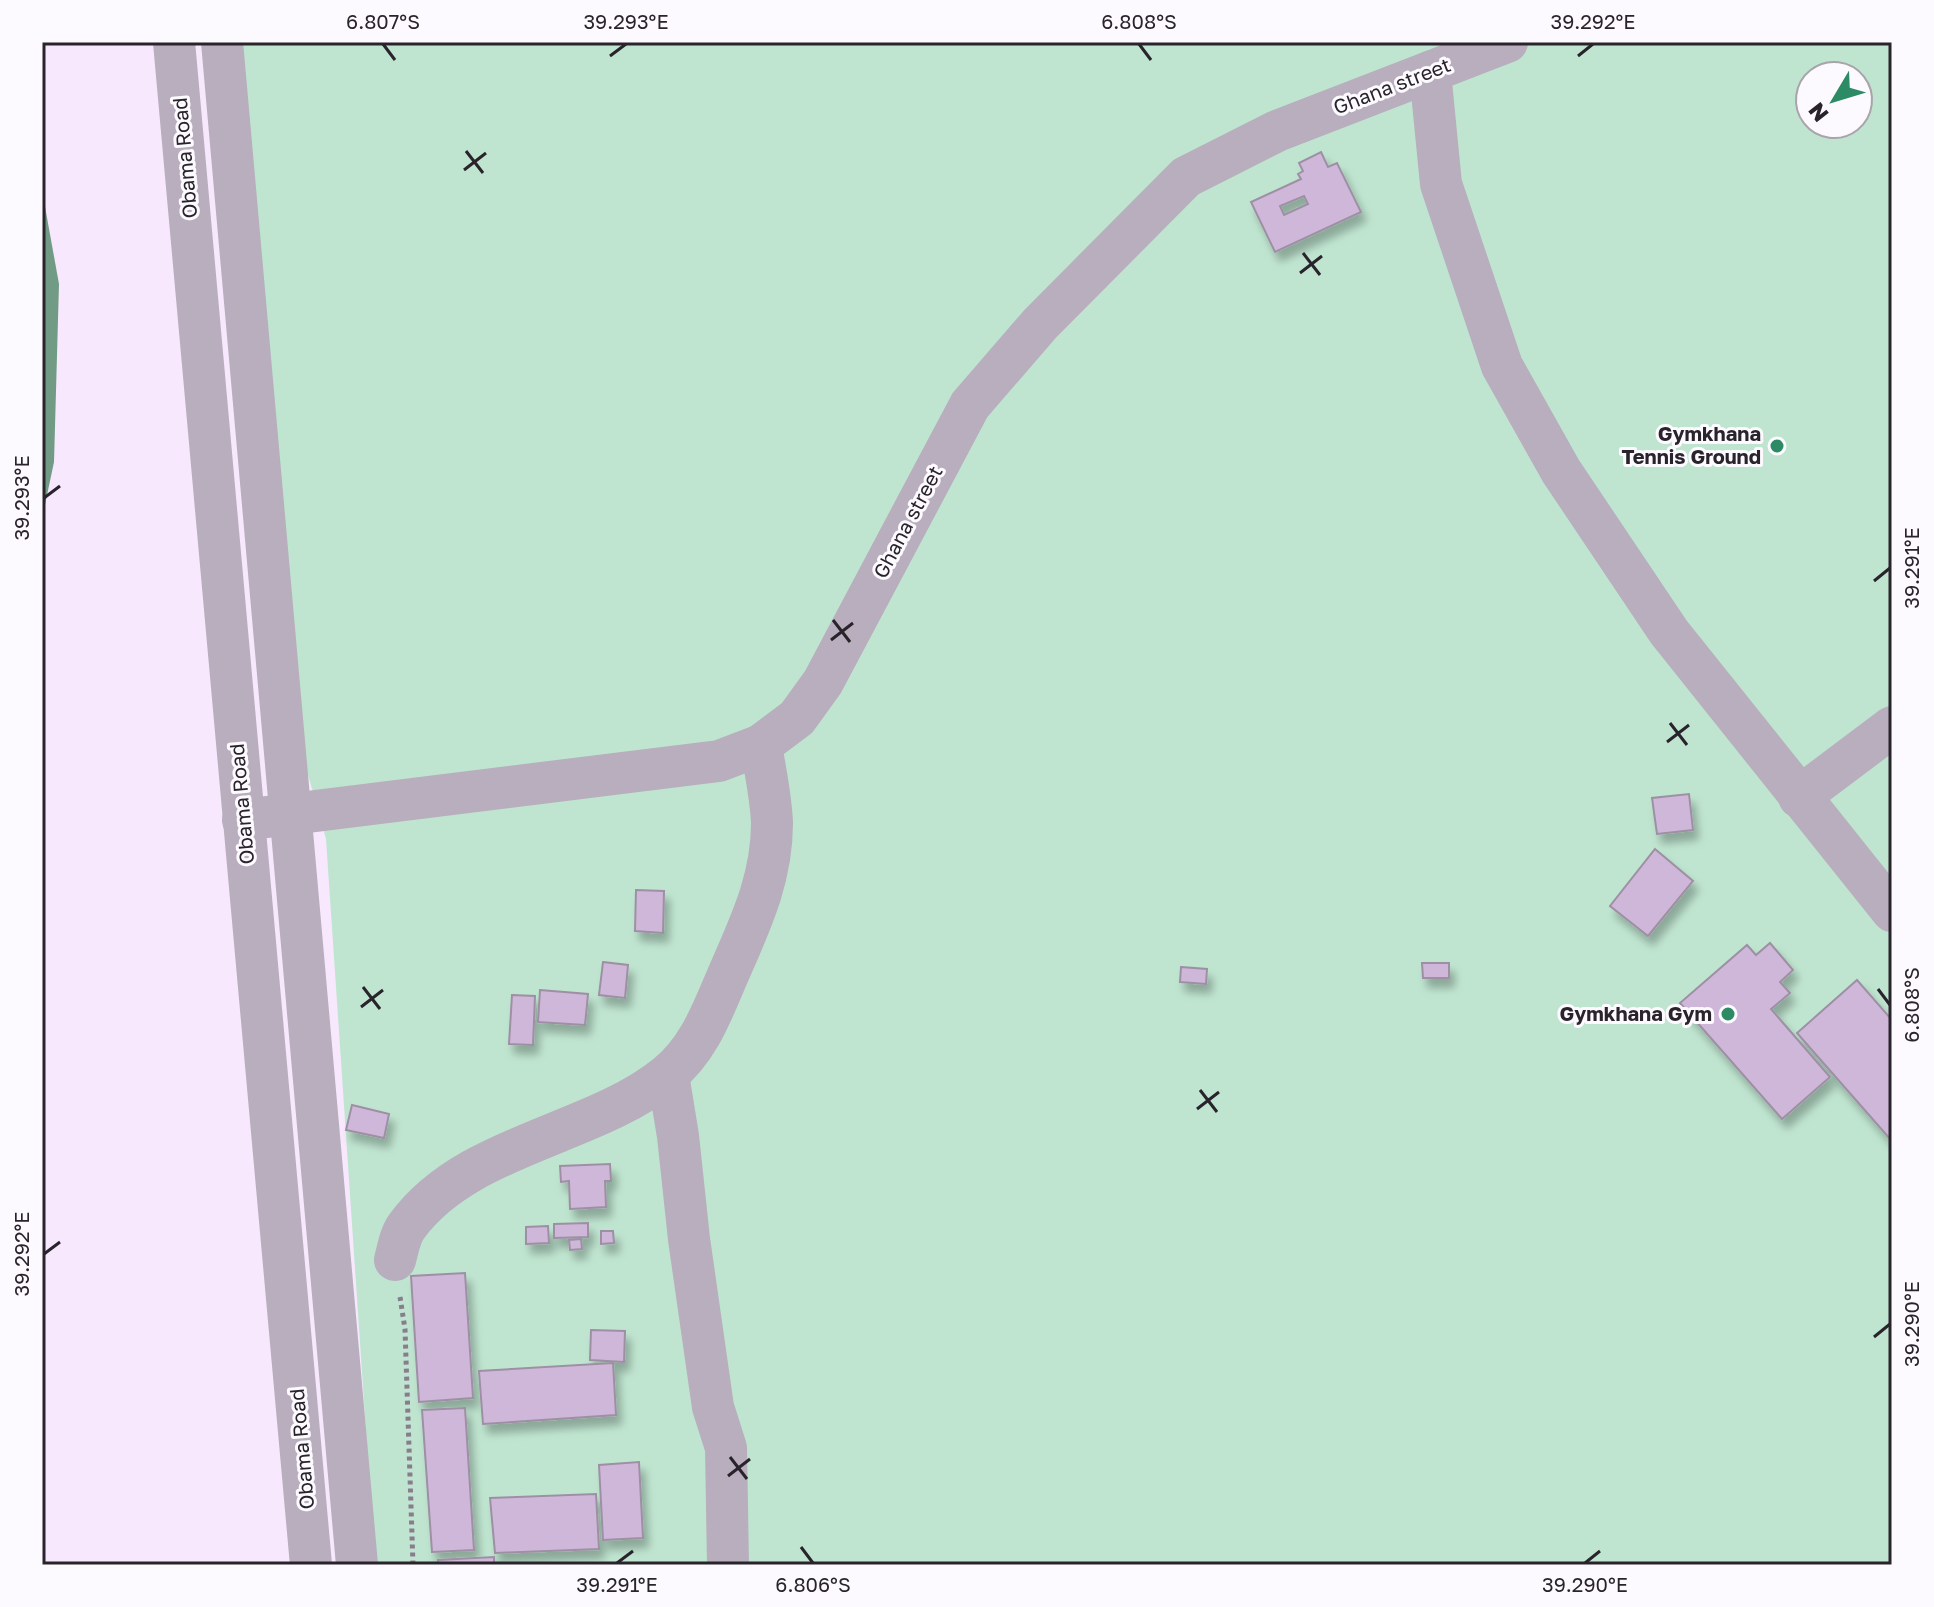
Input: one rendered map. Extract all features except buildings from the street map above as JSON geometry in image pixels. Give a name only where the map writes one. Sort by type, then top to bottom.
[{"type":"street","name":"Obama Road","points":[[174,42],[311,1565]]},
{"type":"street","points":[[222,42],[357,1565]]},
{"type":"street","name":"Ghana street","points":[[243,820],[719,761],[761,745],[797,718],[823,682],[970,405],[1040,324],[1186,177],[1277,131],[1507,42]]},
{"type":"street","points":[[1430,72],[1441,184],[1502,366],[1561,471],[1669,632],[1892,911]]},
{"type":"street","points":[[1799,797],[1892,727]]},
{"type":"street","points":[[395,1260],[405,1228],[427,1204],[453,1184],[530,1142],[622,1104],[668,1075],[699,1041],[760,901],[769,860],[772,822],[761,745]]},
{"type":"street","points":[[668,1075],[713,1407],[726,1448],[728,1565]]},
{"type":"path","points":[[395,1260],[405,1329],[413,1565]]},
{"type":"shaded area","points":[[203,42],[1892,42],[1892,1565],[375,1565],[326,839],[286,696]]},
{"type":"shaded area","points":[[42,190],[59,284],[54,462],[42,519]]},
{"type":"place","name":"Gymkhana Tennis Ground","points":[[1777,446]]},
{"type":"place","name":"Gymkhana Gym","points":[[1728,1014]]}]
